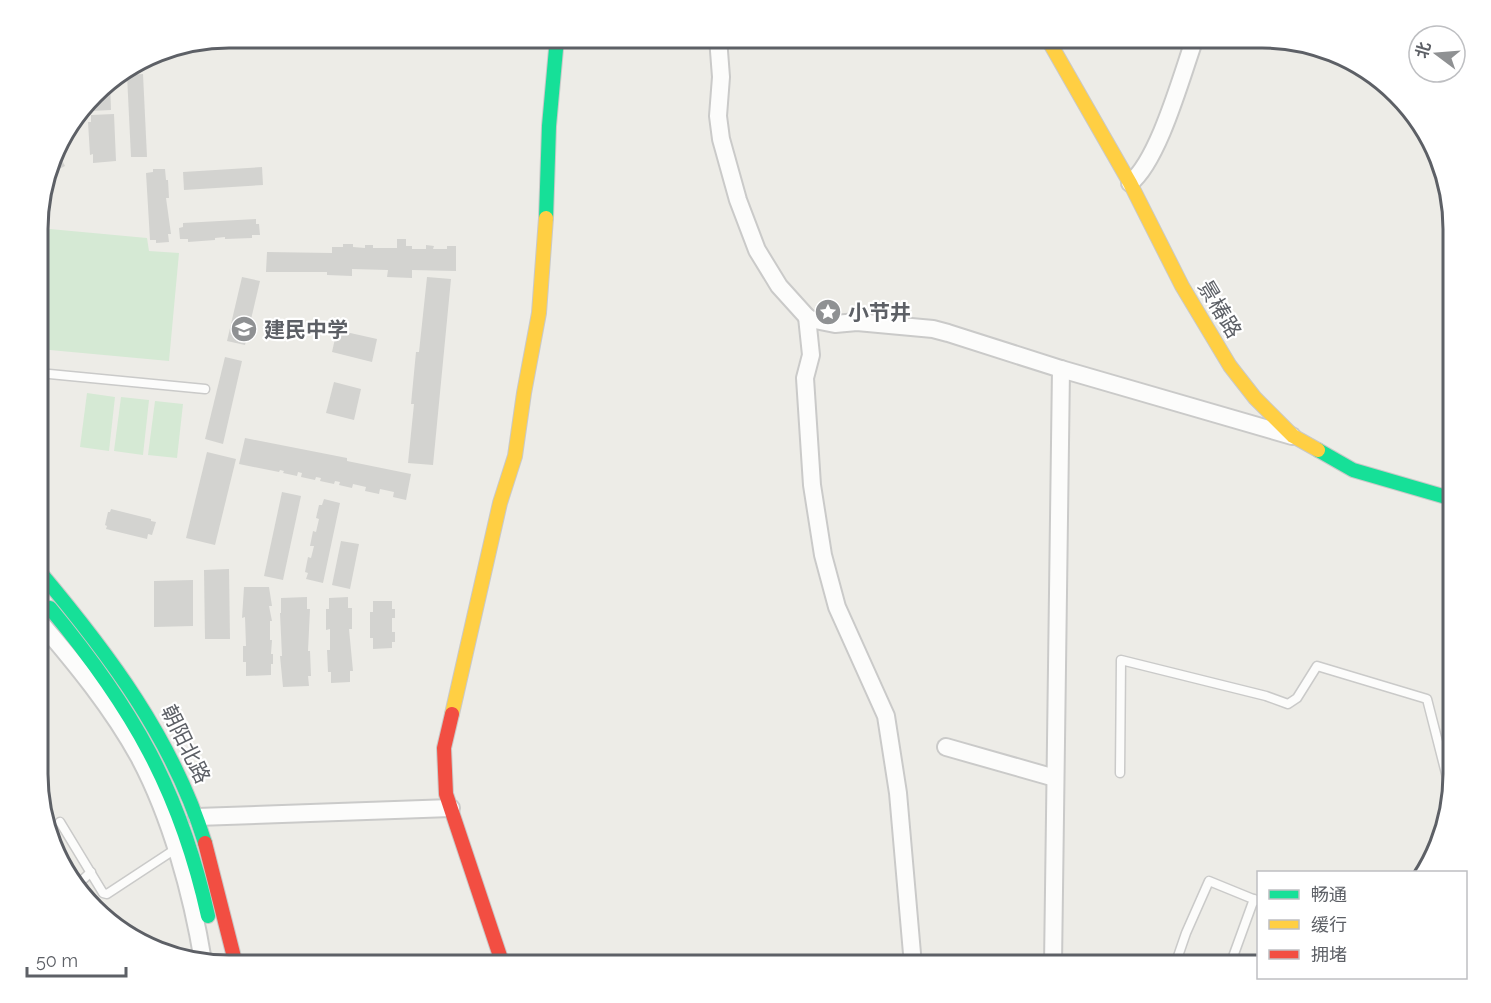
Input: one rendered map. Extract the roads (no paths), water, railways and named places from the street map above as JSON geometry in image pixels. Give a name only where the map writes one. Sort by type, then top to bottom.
[{"type":"street","points":[[500,955],[446,794],[444,778],[446,734],[500,503],[515,456],[539,313],[547,212],[549,126],[555,48]]},
{"type":"street","points":[[719,48],[721,77],[718,124],[738,201],[757,250],[779,286],[807,317],[835,324],[857,322],[933,329],[1061,369],[1293,436]]},
{"type":"street","name":"景椿路","points":[[1053,48],[1130,183],[1182,286],[1230,366],[1255,398],[1293,436],[1353,470],[1443,496]]},
{"type":"street","points":[[1130,183],[1144,168],[1163,127],[1191,48]]},
{"type":"street","points":[[807,317],[811,355],[805,378],[812,485],[823,555],[837,607],[886,716],[898,793],[913,955]]},
{"type":"street","points":[[1053,955],[1061,369]]},
{"type":"street","name":"朝阳北路","points":[[48,582],[112,661],[140,700],[175,764],[197,817],[215,877],[233,955]]},
{"type":"street","name":"朝阳北路","points":[[48,606],[100,670],[131,716],[161,771],[182,845],[212,933]]},
{"type":"street","points":[[48,632],[90,682],[132,745],[182,845],[201,952]]},
{"type":"street","points":[[946,747],[1055,778]]},
{"type":"street","points":[[197,817],[451,807]]},
{"type":"lane","points":[[48,374],[205,389]]},
{"type":"lane","points":[[1120,773],[1121,660],[1266,696],[1288,704],[1297,698],[1317,666],[1427,699],[1443,762]]},
{"type":"lane","points":[[60,822],[103,893],[107,894],[182,845]]},
{"type":"lane","points":[[82,880],[91,872]]},
{"type":"lane","points":[[1178,955],[1209,880],[1256,900],[1234,955]]},
{"type":"place","name":"小节井","points":[[828,312]]},
{"type":"place","name":"建民中学","points":[[244,329]]}]
